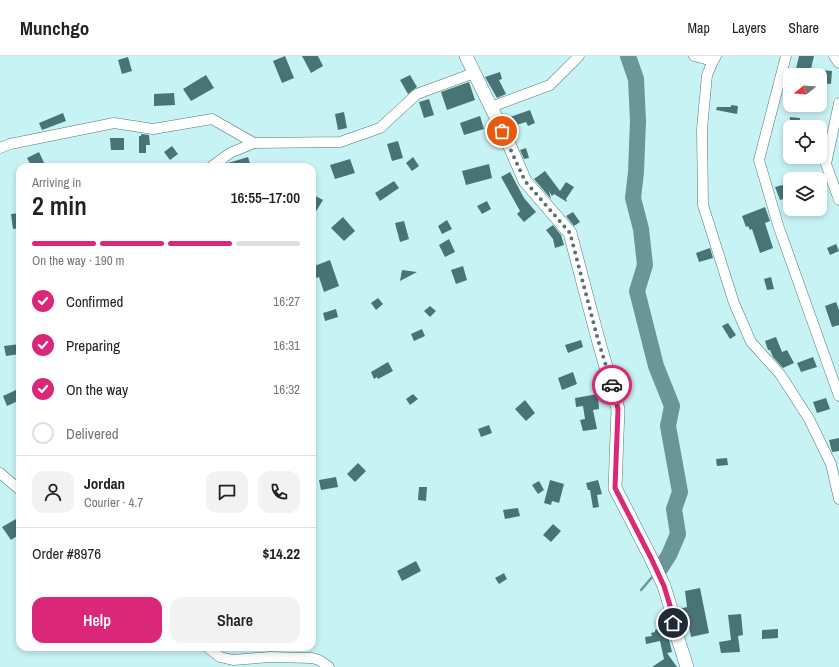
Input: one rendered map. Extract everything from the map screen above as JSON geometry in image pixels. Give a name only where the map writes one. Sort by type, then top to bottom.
[{"type":"street","points":[[466,56],[525,181],[570,233],[618,409],[615,488],[664,586],[671,609],[673,623],[687,667]]},
{"type":"street","points":[[491,107],[550,85],[579,56]]},
{"type":"street","points":[[694,56],[714,58],[707,75],[702,129],[703,205],[734,303],[750,342],[780,374],[809,419],[831,464],[839,499]]},
{"type":"street","points":[[786,56],[759,160],[779,228],[839,396]]},
{"type":"street","points":[[834,56],[839,63]]},
{"type":"street","points":[[216,163],[230,153],[254,142],[340,142],[380,128],[417,94],[474,73]]},
{"type":"street","points":[[839,103],[826,164],[839,200]]},
{"type":"street","points":[[0,148],[10,144],[114,123],[153,129],[212,119],[254,142]]},
{"type":"street","points":[[0,473],[16,487]]},
{"type":"street","points":[[212,651],[220,657],[233,660],[270,657],[312,658],[319,660],[329,667]]},
{"type":"building","points":[[285,56],[294,78],[282,83],[273,61]]},
{"type":"building","points":[[302,56],[318,56],[323,66],[311,73]]},
{"type":"building","points":[[799,56],[814,56],[811,68],[796,68]]},
{"type":"building","points":[[128,57],[132,71],[122,74],[118,60]]},
{"type":"building","points":[[827,71],[832,71],[831,84],[827,84]]},
{"type":"building","points":[[500,72],[502,79],[499,80],[506,94],[497,98],[485,77]]},
{"type":"building","points":[[206,75],[214,88],[191,101],[183,89]]},
{"type":"building","points":[[410,75],[417,87],[408,94],[400,80]]},
{"type":"building","points":[[469,82],[475,100],[447,110],[441,92]]},
{"type":"building","points":[[174,93],[175,105],[154,106],[154,94]]},
{"type":"building","points":[[429,99],[434,115],[424,118],[419,102]]},
{"type":"building","points":[[731,105],[738,106],[737,114],[716,110],[717,107],[731,107]]},
{"type":"building","points":[[530,110],[535,123],[528,126],[526,122],[513,126],[510,117]]},
{"type":"building","points":[[344,112],[347,128],[338,130],[335,114]]},
{"type":"building","points":[[63,113],[66,121],[42,130],[39,123]]},
{"type":"building","points":[[480,116],[484,129],[464,135],[460,123]]},
{"type":"building","points":[[790,117],[800,118],[800,120],[790,120]]},
{"type":"building","points":[[141,134],[149,135],[150,145],[146,145],[146,153],[139,153],[139,136],[141,136]]},
{"type":"building","points":[[110,138],[124,138],[124,150],[111,150]]},
{"type":"building","points":[[398,141],[403,158],[392,161],[387,144]]},
{"type":"building","points":[[172,146],[178,154],[170,160],[164,152]]},
{"type":"building","points":[[526,148],[529,158],[524,159],[520,150]]},
{"type":"building","points":[[39,152],[44,163],[30,163],[27,158]]},
{"type":"building","points":[[248,157],[250,163],[228,163]]},
{"type":"building","points":[[413,157],[419,166],[412,171],[406,163]]},
{"type":"building","points":[[350,159],[355,173],[335,179],[330,165]]},
{"type":"building","points":[[489,164],[492,178],[466,185],[462,171]]},
{"type":"building","points":[[545,171],[560,191],[566,182],[574,187],[566,199],[567,202],[554,194],[552,196],[549,191],[551,199],[534,179]]},
{"type":"building","points":[[510,172],[524,198],[536,212],[524,222],[517,214],[520,211],[501,177]]},
{"type":"building","points":[[394,181],[399,188],[380,201],[375,193]]},
{"type":"building","points":[[783,185],[783,199],[780,200],[775,187]]},
{"type":"building","points":[[316,196],[323,200],[316,211]]},
{"type":"building","points":[[487,201],[491,209],[482,214],[477,206]]},
{"type":"building","points":[[765,207],[770,221],[765,223],[773,248],[760,253],[752,229],[750,230],[748,226],[746,227],[742,216]]},
{"type":"building","points":[[573,212],[580,222],[574,226],[566,216]]},
{"type":"building","points":[[16,213],[16,229],[13,229],[11,214]]},
{"type":"building","points":[[343,217],[355,231],[344,241],[331,228]]},
{"type":"building","points":[[447,220],[452,229],[442,234],[438,226]]},
{"type":"building","points":[[404,221],[409,239],[400,242],[395,223]]},
{"type":"building","points":[[553,225],[561,235],[564,245],[555,248],[553,239],[546,230]]},
{"type":"building","points":[[449,239],[455,252],[445,257],[439,245]]},
{"type":"building","points":[[836,244],[839,251],[830,255],[827,248]]},
{"type":"building","points":[[710,248],[713,258],[699,262],[696,253]]},
{"type":"building","points":[[330,260],[339,286],[324,292],[319,277],[316,278],[316,265]]},
{"type":"building","points":[[463,266],[467,280],[456,284],[451,270]]},
{"type":"building","points":[[402,270],[417,272],[400,281]]},
{"type":"building","points":[[771,277],[774,289],[767,290],[764,279]]},
{"type":"building","points":[[378,298],[383,304],[376,310],[371,303]]},
{"type":"building","points":[[836,302],[839,310],[839,325],[832,327],[825,306]]},
{"type":"building","points":[[430,306],[436,311],[430,317],[424,311]]},
{"type":"building","points":[[336,309],[338,317],[325,321],[323,313]]},
{"type":"building","points":[[728,323],[736,335],[730,339],[722,326]]},
{"type":"building","points":[[422,329],[425,336],[414,341],[411,334]]},
{"type":"building","points":[[776,337],[782,352],[787,350],[794,363],[783,368],[773,357],[770,350],[768,350],[765,341]]},
{"type":"building","points":[[581,340],[583,347],[568,353],[565,345]]},
{"type":"building","points":[[16,344],[16,355],[6,356],[4,346]]},
{"type":"building","points":[[813,357],[817,367],[801,372],[797,363]]},
{"type":"building","points":[[388,362],[393,371],[378,379],[377,377],[374,379],[371,372]]},
{"type":"building","points":[[573,372],[577,384],[562,390],[558,378]]},
{"type":"building","points":[[16,390],[16,402],[7,406],[3,396]]},
{"type":"building","points":[[413,394],[418,399],[410,405],[406,399]]},
{"type":"building","points":[[598,394],[599,409],[593,410],[597,429],[583,431],[580,420],[585,419],[583,406],[576,407],[575,398]]},
{"type":"building","points":[[826,398],[830,409],[817,413],[813,402]]},
{"type":"building","points":[[525,400],[535,413],[526,421],[515,409]]},
{"type":"building","points":[[489,425],[492,433],[481,437],[478,429]]},
{"type":"building","points":[[839,438],[839,451],[832,452],[829,440]]},
{"type":"building","points":[[727,458],[728,465],[717,466],[716,459]]},
{"type":"building","points":[[358,463],[366,471],[355,482],[347,474]]},
{"type":"building","points":[[336,477],[338,487],[321,490],[319,480]]},
{"type":"building","points":[[550,480],[564,484],[559,503],[552,501],[551,505],[544,503]]},
{"type":"building","points":[[598,480],[602,494],[597,495],[599,507],[593,508],[590,490],[588,490],[586,483]]},
{"type":"building","points":[[539,481],[544,490],[538,494],[532,485]]},
{"type":"building","points":[[419,487],[427,487],[426,501],[418,500]]},
{"type":"building","points":[[518,508],[520,516],[505,519],[503,510]]},
{"type":"building","points":[[16,519],[16,537],[11,540],[2,527]]},
{"type":"building","points":[[553,524],[561,531],[551,542],[543,535]]},
{"type":"building","points":[[416,561],[421,571],[402,581],[397,571]]},
{"type":"building","points":[[504,573],[507,579],[499,584],[495,578]]},
{"type":"building","points":[[700,588],[709,633],[691,637],[687,616],[680,618],[679,609],[687,607],[685,591]]},
{"type":"building","points":[[741,614],[743,635],[738,636],[740,652],[721,653],[719,642],[731,640],[728,615]]},
{"type":"building","points":[[666,627],[672,652],[667,653],[677,667],[652,667],[664,659],[660,641],[646,644],[645,637],[652,636],[651,633],[655,632],[655,630]]},
{"type":"building","points":[[778,629],[778,638],[762,639],[762,630]]},
{"type":"waterway","points":[[628,56],[636,79],[638,121],[636,172],[633,198],[641,229],[645,265],[637,291],[656,366],[672,406],[668,426],[680,492],[674,509],[678,534],[669,555],[660,569]]},
{"type":"waterway","points":[[641,590],[654,575]]},
{"type":"way so far","points":[[502,131],[525,181],[570,233],[598,340],[612,385]]},
{"type":"route","points":[[612,385],[618,409],[615,488],[664,586],[671,609],[673,623]]}]
